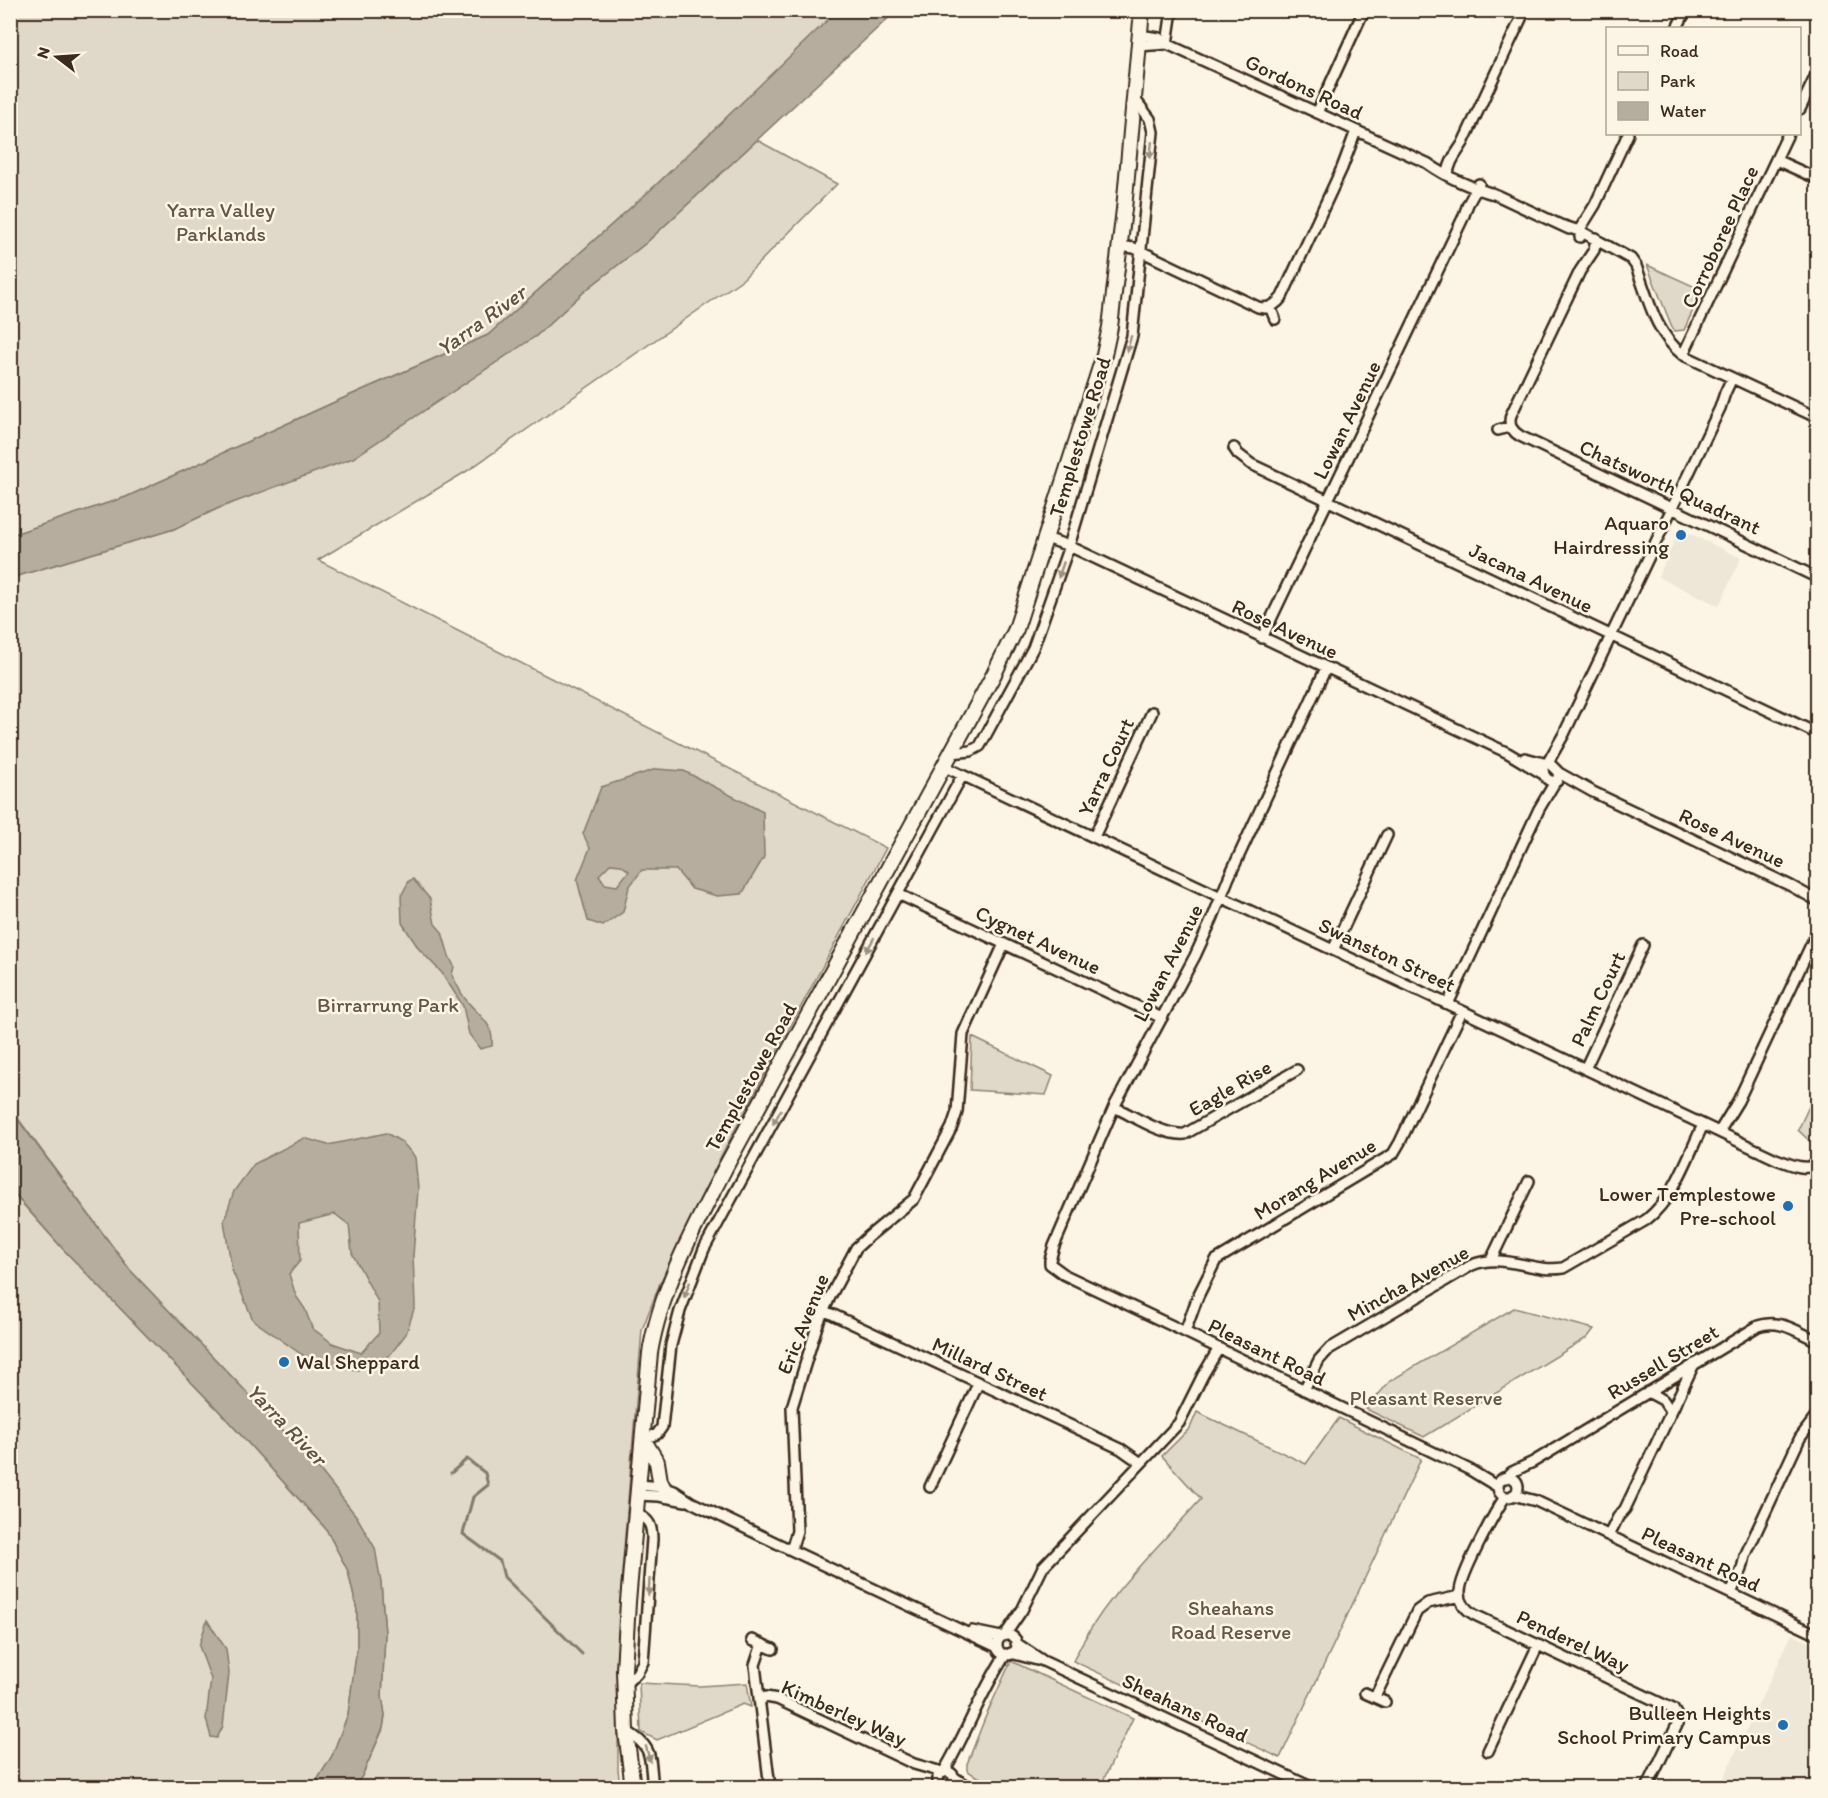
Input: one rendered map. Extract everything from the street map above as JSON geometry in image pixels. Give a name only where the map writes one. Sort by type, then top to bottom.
[{"type":"main road","name":"Templestowe Road","points":[[633,1788],[626,1731],[624,1685],[628,1602],[653,1334],[661,1307],[687,1244],[725,1168],[994,674],[1016,629],[1104,355],[1110,327],[1142,10]]},
{"type":"main road","points":[[643,1439],[657,1462],[663,1487]]},
{"type":"street","points":[[1167,44],[1173,10]]},
{"type":"street","points":[[1317,113],[1364,10]]},
{"type":"street","points":[[1449,172],[1525,10]]},
{"type":"street","points":[[1678,27],[1686,10]]},
{"type":"street","name":"Gordons Road","points":[[1139,40],[1159,38],[1167,44],[1628,256],[1634,262],[1660,330],[1669,343],[1683,355]]},
{"type":"street","points":[[1801,107],[1818,71]]},
{"type":"street","name":"Templestowe Road","points":[[951,753],[971,751],[980,746],[1033,648],[1069,546],[1132,336],[1152,125],[1147,113],[1134,98]]},
{"type":"street","points":[[1119,246],[1141,251],[1258,307],[1270,307],[1281,297],[1359,133]]},
{"type":"street","points":[[1582,233],[1628,135]]},
{"type":"street","name":"Corroboree Place","points":[[1683,355],[1788,135]]},
{"type":"street","points":[[1776,160],[1818,179]]},
{"type":"street","name":"Lowan Avenue","points":[[1262,638],[1477,188]]},
{"type":"street","points":[[1498,430],[1510,427],[1509,420],[1580,272],[1593,250],[1594,241]]},
{"type":"street","points":[[1270,307],[1275,319]]},
{"type":"street","points":[[1683,355],[1818,418]]},
{"type":"street","points":[[1448,1004],[1539,809],[1564,734],[1720,408],[1730,395],[1734,380]]},
{"type":"street","name":"Chatsworth Quadrant","points":[[1510,427],[1520,436],[1818,578]]},
{"type":"street","name":"Jacana Avenue","points":[[1234,448],[1251,464],[1818,734]]},
{"type":"street","name":"Rose Avenue","points":[[1046,538],[1069,546],[1593,792],[1818,901]]},
{"type":"street","name":"Lowan Avenue","points":[[1050,1264],[1054,1246],[1114,1107],[1195,956],[1326,668]]},
{"type":"street","name":"Yarra Court","points":[[1094,837],[1152,712]]},
{"type":"street","name":"Swanston Street","points":[[943,766],[1703,1125],[1792,1165],[1810,1168],[1818,1165]]},
{"type":"street","name":"Templestowe Road","points":[[643,1439],[657,1434],[662,1427],[671,1346],[680,1311],[704,1249],[962,776]]},
{"type":"street","points":[[1333,950],[1388,835]]},
{"type":"street","name":"Rose Avenue","points":[[1791,886],[1818,894]]},
{"type":"street","name":"Cygnet Avenue","points":[[898,894],[1162,1018]]},
{"type":"street","points":[[1723,1134],[1817,932]]},
{"type":"street","name":"Eric Avenue","points":[[790,1550],[797,1531],[792,1407],[798,1382],[823,1310],[861,1243],[914,1199],[952,1127],[957,1112],[963,1034],[1004,944]]},
{"type":"street","name":"Palm Court","points":[[1585,1069],[1643,945]]},
{"type":"street","name":"Morang Avenue","points":[[1181,1330],[1212,1265],[1222,1255],[1393,1154],[1462,1011]]},
{"type":"street","name":"Eagle Rise","points":[[1114,1107],[1167,1132],[1185,1134],[1297,1070]]},
{"type":"street","name":"Mincha Avenue","points":[[1304,1390],[1319,1360],[1335,1345],[1472,1265],[1491,1260],[1550,1269],[1563,1268],[1647,1220],[1656,1213],[1668,1196],[1703,1125]]},
{"type":"street","points":[[1491,1260],[1529,1181]]},
{"type":"street","points":[[1039,1268],[1050,1264]]},
{"type":"street","name":"Pleasant Road","points":[[1050,1264],[1065,1275],[1818,1635]]},
{"type":"street","name":"Millard Street","points":[[823,1310],[1121,1449],[1141,1463]]},
{"type":"street","name":"Russell Street","points":[[1507,1487],[1512,1472],[1533,1462],[1752,1329],[1766,1323],[1778,1324],[1818,1341]]},
{"type":"street","points":[[1003,1651],[998,1641],[1009,1638],[1043,1567],[1179,1423],[1216,1347]]},
{"type":"street","points":[[1612,1537],[1618,1517],[1625,1509],[1694,1364]]},
{"type":"street","points":[[930,1487],[978,1384]]},
{"type":"street","points":[[1648,1392],[1663,1400],[1671,1412]]},
{"type":"street","points":[[1728,1592],[1737,1566],[1745,1556],[1800,1438],[1818,1414]]},
{"type":"street","name":"Sheahans Road","points":[[638,1490],[663,1487],[675,1491],[691,1502],[1003,1651],[1043,1661]]},
{"type":"street","points":[[1375,1697],[1417,1611],[1428,1602],[1460,1596],[1461,1582],[1507,1487]]},
{"type":"street","name":"Sheahans Road","points":[[638,1490],[691,1502]]},
{"type":"street","points":[[624,1685],[642,1667],[643,1662],[651,1550],[650,1523],[646,1518],[636,1514]]},
{"type":"street","name":"Penderel Way","points":[[1460,1596],[1462,1604],[1469,1612],[1669,1706],[1675,1712],[1677,1725],[1647,1788]]},
{"type":"street","name":"Sheahans Road","points":[[961,1629],[1009,1638],[1043,1661],[1313,1788]]},
{"type":"street","points":[[1003,1651],[1015,1649],[1009,1638]]},
{"type":"street","name":"Kimberley Way","points":[[752,1640],[773,1649]]},
{"type":"street","name":"Kimberley Way","points":[[762,1644],[754,1665],[770,1788]]},
{"type":"street","points":[[1488,1750],[1538,1645]]},
{"type":"street","points":[[946,1782],[960,1743],[1003,1651]]},
{"type":"street","points":[[1365,1693],[1385,1702]]},
{"type":"street","name":"Kimberley Way","points":[[759,1701],[766,1697],[777,1700],[914,1764],[946,1782],[971,1788]]},
{"type":"street","points":[[626,1731],[640,1739],[647,1747],[653,1788]]},
{"type":"shaded area","points":[[1680,529],[1741,558],[1719,606],[1658,577]]},
{"type":"shaded area","name":"Bulleen Heights School Primary Campus","points":[[1792,1634],[1817,1646],[1817,1787],[1719,1787]]},
{"type":"green space","name":"Yarra Valley Parklands","points":[[10,11],[838,11],[656,185],[488,335],[126,497],[11,535]]},
{"type":"green space","name":"Birrarrung Park","points":[[757,140],[837,184],[743,279],[467,471],[318,560],[886,848],[722,1154],[660,1283],[642,1330],[622,1573],[618,1679],[620,1787],[355,1787],[383,1729],[385,1715],[382,1697],[385,1634],[381,1583],[316,1465],[130,1270],[11,1109],[11,578],[174,529],[219,508],[536,336],[586,290],[646,243]]},
{"type":"green space","points":[[1647,265],[1702,290],[1684,330],[1675,331],[1672,327]]},
{"type":"green space","points":[[972,1037],[1053,1076],[1046,1095],[970,1090]]},
{"type":"green space","points":[[1817,1089],[1817,1148],[1798,1130]]},
{"type":"green space","points":[[10,1190],[63,1249],[220,1412],[326,1529],[348,1571],[357,1610],[357,1648],[348,1714],[332,1756],[313,1787],[11,1787]]},
{"type":"green space","name":"Pleasant Reserve","points":[[1514,1308],[1594,1329],[1588,1337],[1424,1437],[1366,1409],[1390,1381]]},
{"type":"green space","name":"Sheahans Road Reserve","points":[[1197,1412],[1306,1464],[1339,1418],[1421,1459],[1280,1758],[1073,1661],[1085,1638],[1114,1596],[1201,1499],[1162,1456],[1190,1428]]},
{"type":"green space","points":[[1011,1661],[1133,1718],[1100,1787],[1001,1787],[967,1770],[967,1764],[985,1718]]},
{"type":"green space","points":[[639,1683],[700,1686],[747,1683],[751,1707],[743,1704],[657,1740],[641,1732]]},
{"type":"water","points":[[838,10],[896,11],[646,243],[586,290],[536,336],[353,458],[219,508],[174,529],[11,578],[11,535],[126,497],[488,335],[656,185]]},
{"type":"water","points":[[656,769],[684,771],[763,812],[764,857],[742,894],[717,896],[692,889],[676,870],[642,870],[629,887],[623,912],[603,926],[588,921],[577,880],[590,848],[583,834],[601,787]],"holes":[[[610,864],[621,865],[629,871],[617,886],[605,884],[599,875]]]},
{"type":"water","points":[[413,879],[430,899],[435,924],[442,932],[454,966],[452,975],[465,998],[488,1026],[492,1046],[480,1049],[469,1034],[463,1006],[442,973],[419,949],[402,923],[401,896],[409,881]]},
{"type":"water","points":[[10,1109],[130,1270],[316,1465],[357,1517],[375,1548],[381,1583],[385,1634],[382,1696],[385,1715],[383,1728],[355,1787],[313,1787],[332,1756],[348,1714],[357,1648],[357,1610],[348,1571],[326,1529],[220,1412],[63,1249],[11,1190]]},
{"type":"water","points":[[386,1133],[402,1142],[415,1157],[418,1189],[413,1256],[415,1306],[406,1334],[390,1355],[358,1370],[322,1365],[301,1354],[253,1320],[232,1270],[224,1221],[234,1191],[254,1164],[304,1138],[328,1145]],"holes":[[[335,1214],[349,1225],[352,1253],[378,1302],[379,1333],[361,1353],[332,1343],[312,1328],[305,1309],[296,1296],[289,1274],[300,1261],[299,1223]]]},
{"type":"water","points":[[207,1620],[226,1649],[229,1673],[223,1726],[217,1738],[211,1737],[206,1719],[211,1679],[199,1646]]},
{"type":"waterway","points":[[451,1473],[467,1459],[485,1473],[488,1485],[473,1497],[463,1534],[500,1561],[504,1577],[582,1654]]},
{"type":"place","name":"Aquaro Hairdressing","points":[[1681,535]]},
{"type":"place","name":"Lower Templestowe Pre-school","points":[[1788,1206]]},
{"type":"place","name":"Wal Sheppard","points":[[284,1362]]},
{"type":"place","name":"Bulleen Heights School Primary Campus","points":[[1783,1725]]},
{"type":"water label","name":"Yarra River","points":[[481,320]]},
{"type":"water label","name":"Yarra River","points":[[287,1424]]}]
